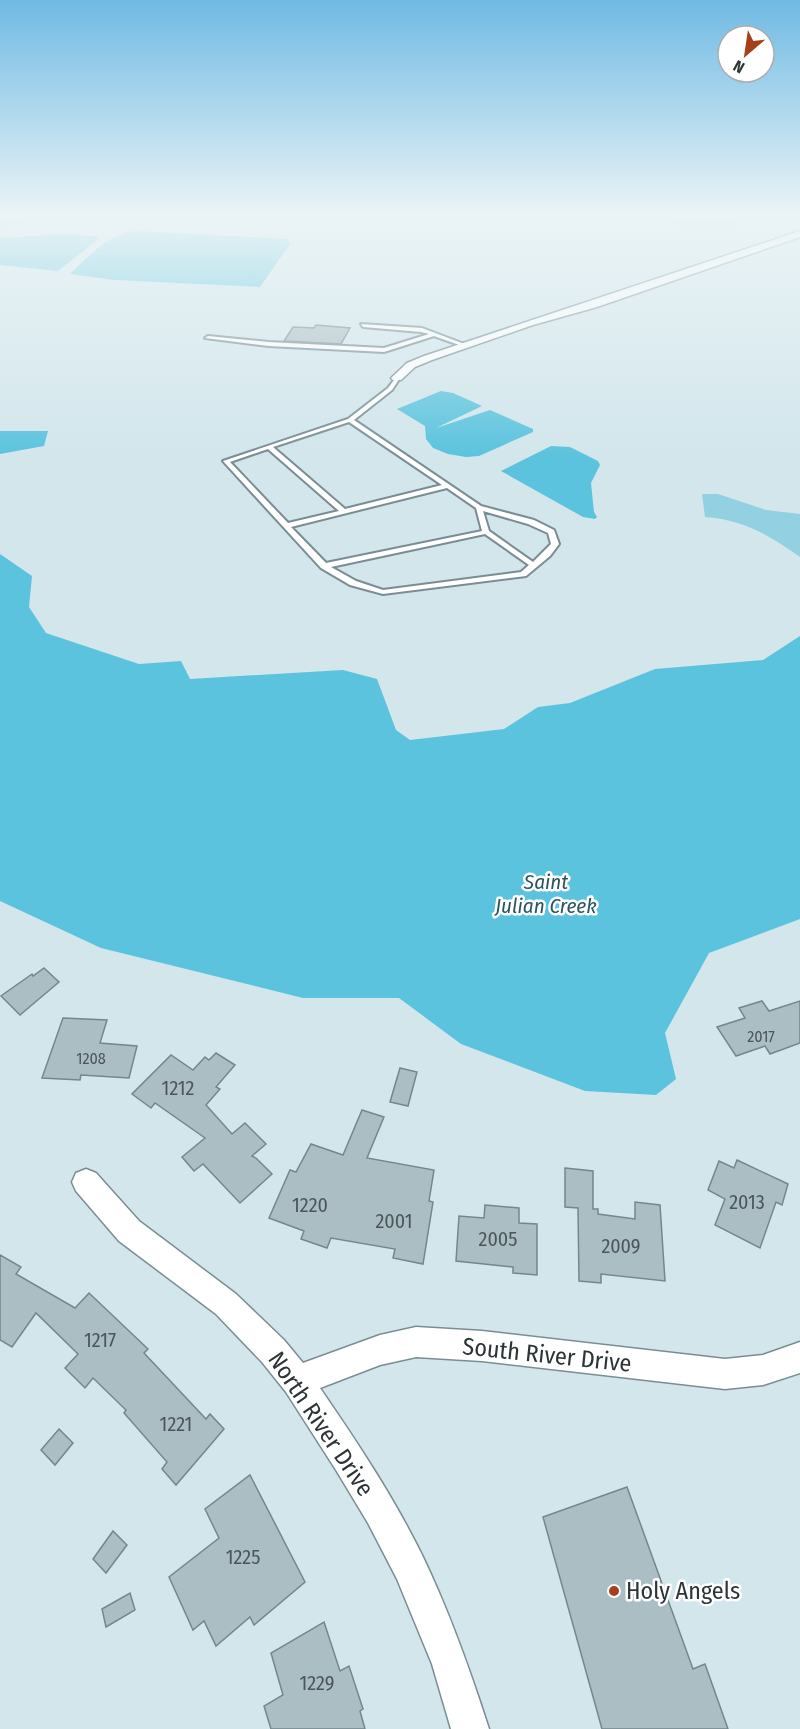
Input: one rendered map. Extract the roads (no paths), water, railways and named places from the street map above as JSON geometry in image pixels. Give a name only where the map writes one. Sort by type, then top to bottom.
[{"type":"street","points":[[397,378],[411,365],[464,345],[624,295]]},
{"type":"street","name":"North River Drive","points":[[86,1182],[129,1231],[226,1304],[273,1351],[297,1381],[364,1484],[410,1568],[450,1664],[470,1729]]},
{"type":"street","name":"South River Drive","points":[[297,1381],[380,1350],[416,1342],[482,1346],[725,1374],[752,1374],[777,1368],[800,1357]]},
{"type":"lane","points":[[363,325],[414,329],[464,345]]},
{"type":"lane","points":[[208,338],[269,344],[384,350],[435,334]]},
{"type":"lane","points":[[350,420],[479,507],[531,522],[551,532],[555,544],[523,574],[383,592],[353,583],[324,566],[226,461],[350,420],[390,389],[397,378]]},
{"type":"lane","points":[[269,447],[344,512]]},
{"type":"lane","points":[[286,526],[448,486]]},
{"type":"lane","points":[[479,507],[486,532],[533,565]]},
{"type":"lane","points":[[324,566],[486,532]]},
{"type":"water","points":[[441,391],[453,393],[482,406],[436,428],[490,410],[533,429],[533,432],[479,456],[466,457],[448,454],[433,448],[426,439],[425,426],[397,409]]},
{"type":"water","points":[[0,431],[48,431],[44,446],[0,454]]},
{"type":"water","points":[[551,446],[570,447],[598,461],[600,465],[591,483],[594,512],[597,517],[595,519],[583,517],[501,471]]},
{"type":"water","name":"Saint Julian Creek","points":[[0,554],[32,576],[29,607],[46,633],[139,664],[181,661],[190,679],[343,670],[377,679],[396,730],[410,740],[504,729],[538,707],[570,703],[655,669],[763,660],[800,636],[800,919],[709,953],[665,1033],[676,1079],[656,1095],[585,1091],[461,1044],[399,998],[303,998],[101,948],[0,901]]},
{"type":"place","name":"Holy Angels","points":[[614,1591]]}]
